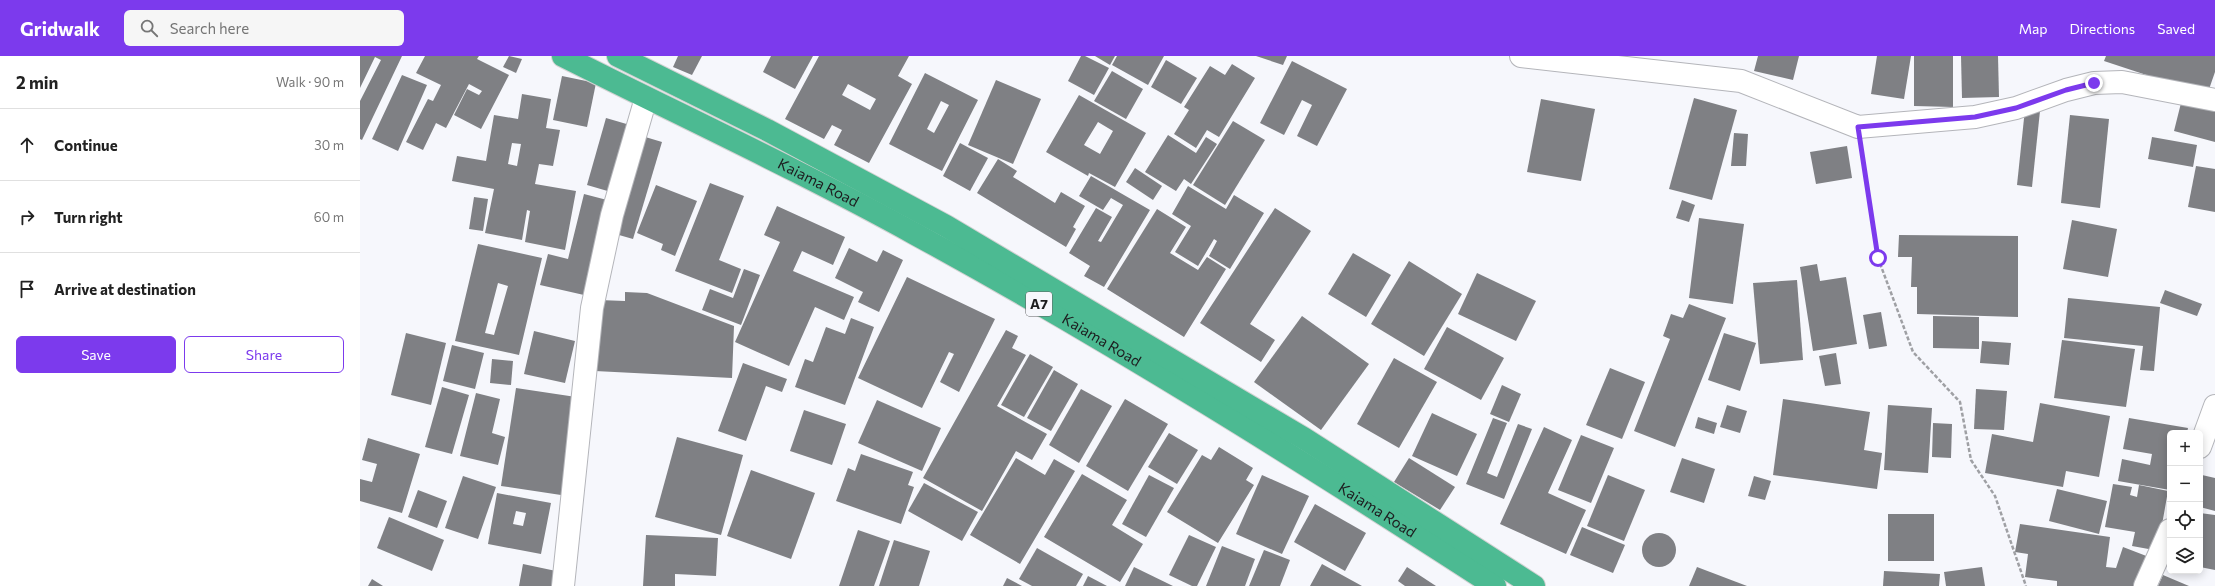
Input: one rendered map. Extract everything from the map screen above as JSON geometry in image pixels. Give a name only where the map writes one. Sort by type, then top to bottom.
[{"type":"highway","name":"Kaiama Road","points":[[563,56],[816,181],[1011,288],[1295,457],[1495,586]]},
{"type":"highway","name":"Kaiama Road","points":[[618,56],[773,133],[946,226],[1305,439],[1534,586]]},
{"type":"street","points":[[1521,56],[1741,81],[1858,127],[1975,117],[2016,108],[2066,90],[2094,83],[2122,82],[2215,100]]},
{"type":"street","points":[[563,586],[592,308],[612,215],[646,98]]},
{"type":"street","points":[[2203,439],[2215,406]]},
{"type":"street","points":[[2145,586],[2167,537]]},
{"type":"path","points":[[1858,127],[1878,258],[1913,352],[1960,402],[1971,460],[1996,496],[2026,586]]},
{"type":"building","points":[[360,56],[402,56],[362,140],[360,139],[360,101],[381,60],[375,57],[360,88]]},
{"type":"building","points":[[425,56],[479,56],[477,59],[509,75],[481,129],[454,115],[467,89],[479,95],[482,91],[469,84],[446,128],[436,123],[423,150],[406,142],[428,99],[433,101],[441,85],[416,73]]},
{"type":"building","points":[[509,56],[522,59],[516,73],[503,67]]},
{"type":"building","points":[[678,56],[702,56],[692,75],[673,67]]},
{"type":"building","points":[[771,56],[813,56],[795,89],[763,72]]},
{"type":"building","points":[[819,56],[909,56],[898,76],[912,84],[869,163],[834,145],[842,130],[832,125],[824,139],[785,119]],"holes":[[[848,84],[876,99],[870,110],[842,95]]]},
{"type":"building","points":[[1081,56],[1085,56],[1109,68],[1094,95],[1068,81]]},
{"type":"building","points":[[1095,56],[1115,56],[1110,65]]},
{"type":"building","points":[[1117,56],[1164,56],[1148,85],[1112,65]]},
{"type":"building","points":[[1256,56],[1287,56],[1283,65]]},
{"type":"building","points":[[1758,56],[1799,56],[1793,80],[1754,71]]},
{"type":"building","points":[[1877,56],[1911,56],[1904,99],[1871,94]]},
{"type":"building","points":[[1914,56],[1953,56],[1953,107],[1914,106]]},
{"type":"building","points":[[1961,56],[1998,56],[1999,97],[1962,98]]},
{"type":"building","points":[[2106,56],[2215,56],[2215,72],[2207,95],[2104,61]]},
{"type":"building","points":[[1166,60],[1197,78],[1181,104],[1151,87]]},
{"type":"building","points":[[1292,61],[1347,89],[1317,146],[1297,136],[1312,105],[1302,100],[1284,135],[1260,123]]},
{"type":"building","points":[[1232,64],[1255,78],[1219,137],[1207,130],[1196,148],[1174,134],[1189,110],[1184,107],[1210,66],[1225,75]]},
{"type":"building","points":[[1112,71],[1143,89],[1126,119],[1094,101]]},
{"type":"building","points":[[925,73],[978,100],[942,171],[889,144]],"holes":[[[941,101],[949,105],[934,133],[927,129]]]},
{"type":"building","points":[[402,75],[427,85],[398,151],[372,139]]},
{"type":"building","points":[[562,76],[596,83],[587,127],[553,120]]},
{"type":"building","points":[[996,80],[1041,99],[1013,164],[968,145]]},
{"type":"building","points":[[522,94],[551,99],[546,128],[560,130],[553,166],[539,164],[535,184],[576,191],[565,250],[525,242],[530,211],[527,210],[522,240],[485,233],[494,189],[452,181],[457,156],[486,161],[494,115],[518,119]],"holes":[[[512,143],[521,144],[517,166],[508,164]]]},
{"type":"building","points":[[1079,95],[1146,133],[1115,187],[1089,173],[1088,176],[1046,152]],"holes":[[[1098,122],[1113,131],[1100,154],[1084,145]]]},
{"type":"building","points":[[1694,98],[1737,110],[1712,200],[1669,189]]},
{"type":"building","points":[[1541,99],[1595,109],[1581,181],[1527,172]]},
{"type":"building","points":[[2182,99],[2215,108],[2215,142],[2174,131]]},
{"type":"building","points":[[2025,109],[2040,111],[2032,187],[2017,185]]},
{"type":"building","points":[[2070,115],[2109,119],[2100,208],[2061,203]]},
{"type":"building","points":[[606,118],[630,125],[611,192],[587,185]]},
{"type":"building","points":[[1233,121],[1265,140],[1225,205],[1193,185]]},
{"type":"building","points":[[1734,133],[1748,134],[1746,166],[1731,166]]},
{"type":"building","points":[[1168,135],[1196,153],[1206,137],[1217,144],[1191,184],[1184,179],[1176,191],[1145,172]]},
{"type":"building","points":[[642,136],[662,142],[633,239],[612,233]]},
{"type":"building","points":[[2152,137],[2197,145],[2193,167],[2148,159]]},
{"type":"building","points":[[960,143],[988,158],[970,191],[943,176]]},
{"type":"building","points":[[1847,146],[1852,178],[1816,184],[1810,152]]},
{"type":"building","points":[[998,159],[1017,171],[1013,177],[1055,203],[1061,192],[1085,206],[1073,227],[1076,229],[1066,247],[977,193]]},
{"type":"building","points":[[2196,166],[2215,169],[2215,212],[2188,207]]},
{"type":"building","points":[[1135,168],[1162,186],[1153,200],[1126,182]]},
{"type":"building","points":[[1091,176],[1150,210],[1104,287],[1084,276],[1090,266],[1069,253],[1096,208],[1112,217],[1098,241],[1101,242],[1123,205],[1111,198],[1103,210],[1079,196]]},
{"type":"building","points":[[710,183],[744,196],[719,260],[741,269],[732,293],[675,271]]},
{"type":"building","points":[[656,185],[697,201],[675,256],[661,250],[663,244],[637,233]]},
{"type":"building","points":[[1188,186],[1226,209],[1234,195],[1264,213],[1230,269],[1209,256],[1217,241],[1214,239],[1198,266],[1175,252],[1191,226],[1172,214]]},
{"type":"building","points":[[584,194],[607,200],[584,295],[540,285],[548,254],[568,259]]},
{"type":"building","points":[[474,197],[488,199],[483,231],[469,229]]},
{"type":"building","points":[[1682,200],[1695,205],[1689,222],[1676,218]]},
{"type":"building","points":[[777,206],[845,237],[833,265],[802,251],[793,271],[854,297],[844,320],[815,307],[789,366],[735,342],[780,242],[764,235]]},
{"type":"building","points":[[1275,208],[1311,231],[1250,324],[1275,340],[1261,362],[1200,323]]},
{"type":"building","points":[[1157,209],[1186,227],[1170,253],[1198,270],[1207,257],[1226,269],[1184,337],[1107,289]]},
{"type":"building","points":[[1699,218],[1744,224],[1733,304],[1689,298]]},
{"type":"building","points":[[2072,220],[2117,229],[2108,277],[2063,269]]},
{"type":"building","points":[[1899,235],[2018,236],[2018,317],[1917,314],[1917,287],[1911,287],[1912,257],[1898,257]]},
{"type":"building","points":[[478,244],[542,258],[519,355],[455,341]],"holes":[[[498,283],[508,286],[494,335],[485,333]]]},
{"type":"building","points":[[849,248],[877,262],[883,250],[903,260],[879,312],[858,302],[863,292],[835,278]]},
{"type":"building","points":[[1353,253],[1391,275],[1366,317],[1328,294]]},
{"type":"building","points":[[1409,261],[1462,294],[1424,356],[1371,324]]},
{"type":"building","points":[[1817,264],[1820,281],[1846,277],[1857,344],[1813,351],[1800,267]]},
{"type":"building","points":[[744,269],[760,275],[741,325],[702,310],[710,289],[733,298]]},
{"type":"building","points":[[1477,273],[1536,301],[1516,341],[1458,314]]},
{"type":"building","points":[[907,277],[995,319],[959,392],[940,382],[954,354],[949,352],[922,408],[858,378]]},
{"type":"building","points":[[1797,280],[1803,360],[1760,364],[1753,283]]},
{"type":"building","points":[[2165,290],[2202,304],[2197,316],[2160,303]]},
{"type":"building","points":[[625,292],[647,293],[734,326],[732,378],[595,371],[599,300],[625,301]]},
{"type":"building","points":[[2068,298],[2160,307],[2154,371],[2140,370],[2143,346],[2064,338]]},
{"type":"building","points":[[1689,304],[1726,318],[1675,447],[1634,431],[1670,339],[1663,336],[1671,314],[1683,318]]},
{"type":"building","points":[[1881,312],[1887,346],[1869,349],[1863,315]]},
{"type":"building","points":[[1302,316],[1369,364],[1321,430],[1254,382]]},
{"type":"building","points":[[1933,316],[1979,317],[1979,349],[1933,348]]},
{"type":"building","points":[[851,318],[874,327],[845,405],[795,387],[805,359],[813,362],[826,327],[845,334]]},
{"type":"building","points":[[1447,327],[1504,358],[1481,400],[1424,369]]},
{"type":"building","points":[[1006,330],[1018,336],[1012,348],[1026,355],[997,406],[1047,434],[1032,460],[1016,451],[982,511],[923,478]]},
{"type":"building","points":[[534,331],[575,341],[565,383],[524,374]]},
{"type":"building","points":[[406,333],[446,343],[431,405],[391,395]]},
{"type":"building","points":[[1724,333],[1756,343],[1740,391],[1708,380]]},
{"type":"building","points":[[2062,340],[2135,349],[2126,407],[2054,398]]},
{"type":"building","points":[[1982,341],[2011,343],[2009,365],[1980,363]]},
{"type":"building","points":[[452,345],[484,353],[475,389],[443,381]]},
{"type":"building","points":[[1836,353],[1841,384],[1825,386],[1819,356]]},
{"type":"building","points":[[1030,354],[1053,367],[1024,417],[1001,405]]},
{"type":"building","points":[[1394,358],[1437,382],[1399,448],[1357,424]]},
{"type":"building","points":[[492,359],[513,361],[511,385],[490,383]]},
{"type":"building","points":[[743,363],[787,379],[782,392],[766,386],[746,441],[718,431]]},
{"type":"building","points":[[1610,368],[1645,382],[1622,439],[1586,425]]},
{"type":"building","points":[[1054,370],[1078,384],[1051,431],[1027,418]]},
{"type":"building","points":[[1502,385],[1521,394],[1509,422],[1490,414]]},
{"type":"building","points":[[442,387],[469,395],[452,454],[425,447]]},
{"type":"building","points":[[516,388],[576,397],[561,495],[501,486]]},
{"type":"building","points":[[1081,389],[1112,406],[1079,463],[1049,445]]},
{"type":"building","points":[[1976,389],[2007,391],[2004,430],[1974,429]]},
{"type":"building","points":[[476,393],[500,399],[492,433],[505,437],[498,465],[460,456]]},
{"type":"building","points":[[1125,399],[1168,424],[1128,491],[1086,466]]},
{"type":"building","points":[[1783,399],[1870,412],[1864,450],[1882,453],[1877,489],[1773,475]]},
{"type":"building","points":[[877,400],[941,428],[922,471],[858,443]]},
{"type":"building","points":[[2040,403],[2110,416],[2099,477],[2066,471],[2063,487],[1985,473],[1992,434],[2033,442]]},
{"type":"building","points":[[1727,405],[1747,411],[1740,433],[1720,427]]},
{"type":"building","points":[[1888,405],[1932,408],[1928,473],[1884,470]]},
{"type":"building","points":[[804,410],[846,424],[832,465],[790,451]]},
{"type":"building","points":[[1432,413],[1477,434],[1457,476],[1412,456]]},
{"type":"building","points":[[1698,417],[1717,423],[1714,434],[1695,428]]},
{"type":"building","points":[[1493,418],[1507,423],[1487,473],[1497,477],[1518,424],[1532,429],[1504,499],[1466,484]]},
{"type":"building","points":[[2129,418],[2188,428],[2188,430],[2167,430],[2167,489],[2118,481],[2122,459],[2150,465],[2152,454],[2123,449]]},
{"type":"building","points":[[1933,423],[1952,424],[1951,458],[1932,457]]},
{"type":"building","points":[[1544,427],[1572,440],[1548,493],[1586,510],[1566,554],[1500,524]]},
{"type":"building","points":[[1169,433],[1198,450],[1177,484],[1148,467]]},
{"type":"building","points":[[1581,435],[1614,448],[1591,503],[1558,490]]},
{"type":"building","points":[[677,437],[743,455],[721,535],[655,517]]},
{"type":"building","points":[[368,438],[420,454],[402,513],[360,501],[360,479],[372,482],[377,464],[362,460]]},
{"type":"building","points":[[1219,447],[1253,468],[1246,480],[1254,485],[1218,543],[1167,512],[1202,455],[1211,460]]},
{"type":"building","points":[[861,454],[913,472],[908,485],[914,487],[901,524],[836,501],[848,468],[855,471]]},
{"type":"building","points":[[1016,458],[1045,475],[1054,459],[1075,471],[1020,564],[970,535]]},
{"type":"building","points":[[1409,458],[1455,487],[1440,510],[1394,482]]},
{"type":"building","points":[[1682,458],[1715,469],[1704,503],[1670,492]]},
{"type":"building","points":[[751,470],[815,493],[791,559],[727,536]]},
{"type":"building","points":[[1082,474],[1127,500],[1112,525],[1143,544],[1120,582],[1044,537]]},
{"type":"building","points":[[1149,475],[1174,488],[1146,537],[1122,524]]},
{"type":"building","points":[[1262,475],[1309,496],[1282,554],[1236,534]]},
{"type":"building","points":[[1608,475],[1645,490],[1624,541],[1587,526]]},
{"type":"building","points":[[2203,475],[2215,478],[2215,511],[2203,508]]},
{"type":"building","points":[[463,476],[496,487],[478,539],[445,528]]},
{"type":"building","points":[[1754,476],[1771,481],[1765,500],[1748,496]]},
{"type":"building","points":[[924,483],[978,512],[962,541],[908,511]]},
{"type":"building","points":[[2113,484],[2132,487],[2130,495],[2137,497],[2139,485],[2167,491],[2160,536],[2154,550],[2132,546],[2135,532],[2105,527]]},
{"type":"building","points":[[2057,489],[2107,501],[2099,534],[2049,521]]},
{"type":"building","points":[[418,490],[447,501],[437,528],[408,517]]},
{"type":"building","points":[[497,493],[551,503],[541,554],[488,544]],"holes":[[[516,511],[526,513],[523,526],[513,524]]]},
{"type":"building","points":[[1315,504],[1366,533],[1345,571],[1294,542]]},
{"type":"building","points":[[2203,513],[2215,515],[2215,570],[2203,568]]},
{"type":"building","points":[[1888,514],[1934,514],[1934,561],[1888,561]]},
{"type":"building","points":[[389,517],[444,540],[432,571],[377,548]]},
{"type":"building","points":[[2020,524],[2110,537],[2106,567],[2116,568],[2123,547],[2149,557],[2137,586],[2057,586],[2057,581],[2025,577],[2028,554],[2015,552]]},
{"type":"building","points":[[1582,527],[1625,545],[1613,573],[1570,555]]},
{"type":"building","points":[[858,530],[890,541],[874,586],[839,586]]},
{"type":"building","points":[[1656,533],[1662,533],[1666,534],[1673,540],[1676,550],[1675,557],[1669,564],[1662,567],[1656,567],[1652,566],[1645,560],[1642,553],[1642,547],[1643,543],[1649,536]]},
{"type":"building","points":[[646,535],[718,538],[716,576],[675,574],[675,586],[643,586]]},
{"type":"building","points":[[1189,535],[1216,547],[1197,586],[1192,586],[1169,575]]},
{"type":"building","points":[[894,540],[930,551],[919,586],[879,586]]},
{"type":"building","points":[[1222,546],[1255,559],[1245,586],[1206,586]]},
{"type":"building","points":[[1037,548],[1083,574],[1076,586],[1032,586],[1019,579]]},
{"type":"building","points":[[1264,550],[1290,560],[1280,586],[1249,586]]},
{"type":"building","points":[[523,564],[556,571],[553,586],[519,586]]},
{"type":"building","points":[[1322,564],[1362,586],[1310,586]]},
{"type":"building","points":[[1134,567],[1173,586],[1125,586]]},
{"type":"building","points":[[1407,567],[1436,586],[1405,586],[1398,581]]},
{"type":"building","points":[[1697,567],[1747,586],[1689,586]]},
{"type":"building","points":[[1982,567],[1985,586],[1946,586],[1944,572]]},
{"type":"building","points":[[1884,571],[1940,574],[1939,586],[1883,586]]},
{"type":"building","points":[[2163,575],[2189,586],[2158,586]]},
{"type":"building","points":[[1088,576],[1107,586],[1083,586]]},
{"type":"building","points":[[1007,578],[1022,586],[1003,586]]},
{"type":"building","points":[[372,579],[383,586],[368,586]]},
{"type":"route","points":[[1878,258],[1858,127],[1932,119],[1975,117],[2016,108],[2066,90],[2094,83]]}]
